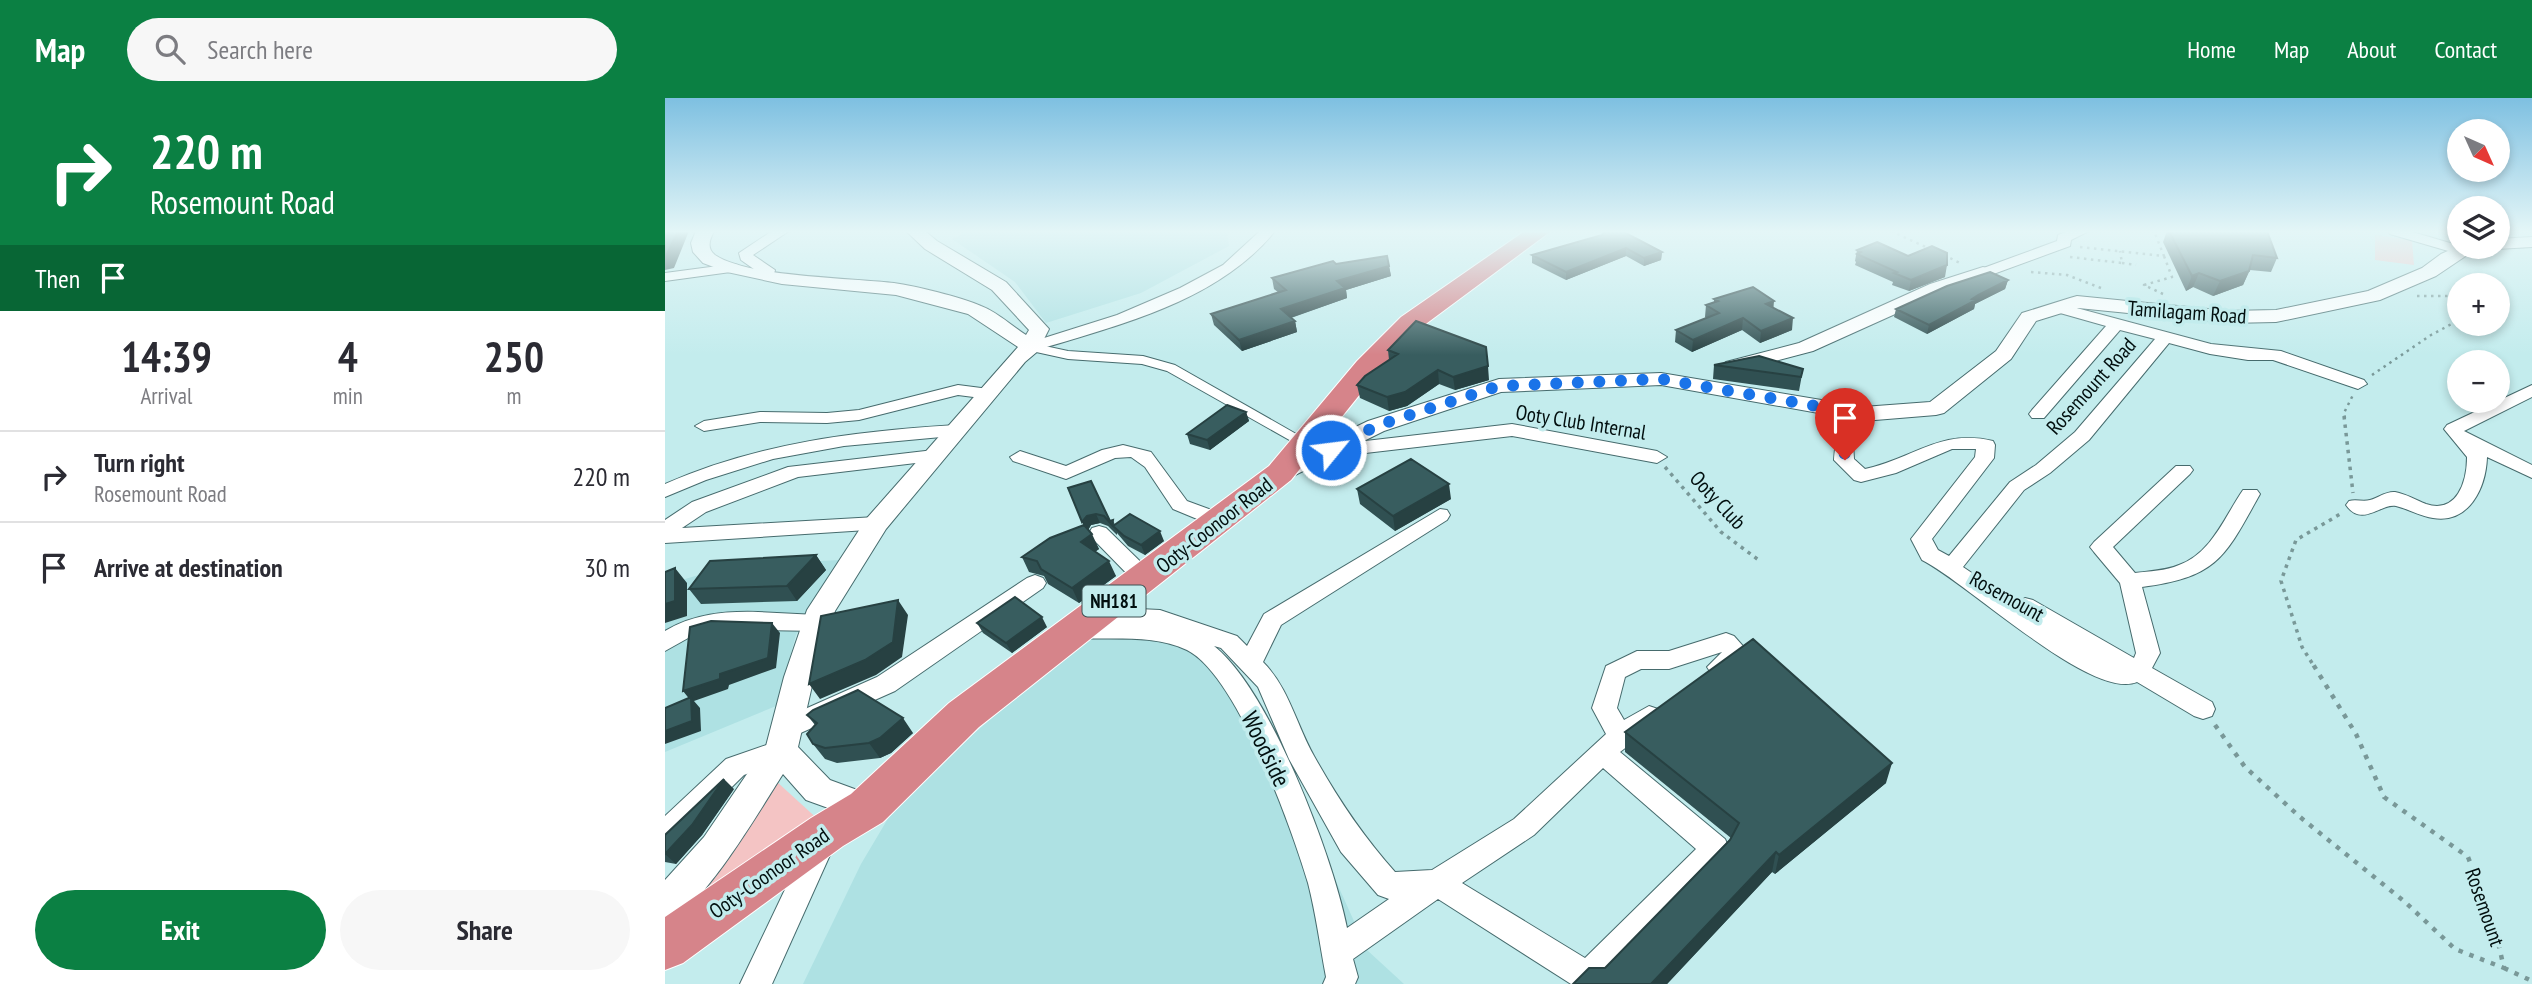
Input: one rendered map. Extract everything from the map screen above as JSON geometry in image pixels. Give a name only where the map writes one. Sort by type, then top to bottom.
[{"type":"highway","name":"Ooty-Coonoor Road","points":[[665,946],[827,832],[867,808],[964,715],[1318,447],[1367,367],[1410,323],[1482,272]]},
{"type":"street","points":[[667,276],[697,272]]},
{"type":"street","points":[[755,272],[897,289],[975,310],[1031,347],[1068,355],[1143,360],[1171,368],[1318,447]]},
{"type":"street","points":[[978,272],[999,286],[1039,329],[1031,347]]},
{"type":"street","points":[[665,906],[716,848],[784,739],[799,677],[821,610],[876,524],[1018,358],[1031,347],[1123,318],[1220,272]]},
{"type":"street","name":"Tamilagam Road","points":[[1318,447],[1499,386],[1661,379],[1856,413],[1936,408],[2004,355],[2029,317],[2077,302],[2228,317],[2276,316],[2373,296],[2428,272]]},
{"type":"street","points":[[1661,379],[1742,365],[1806,347],[1937,288],[1983,273]]},
{"type":"street","points":[[2058,308],[2210,349],[2248,355],[2275,355],[2358,384]]},
{"type":"street","points":[[2038,414],[2116,325]]},
{"type":"street","name":"Rosemount Road","points":[[1952,566],[2017,486],[2043,469],[2082,436],[2165,337]]},
{"type":"street","points":[[703,426],[760,417],[827,418],[859,415],[958,390],[989,394]]},
{"type":"street","points":[[2356,505],[2367,509],[2392,498],[2426,510],[2448,514],[2460,508],[2477,480],[2477,456],[2453,429],[2532,390]]},
{"type":"street","points":[[1856,413],[1844,443],[1845,460],[1861,476],[1892,468],[1932,449],[1966,440],[1986,446],[1984,458],[1921,539],[1930,555],[2088,664],[2125,677],[2138,671],[2148,653],[2130,581],[2101,547],[2183,470]]},
{"type":"street","name":"Ooty Club Internal","points":[[1318,447],[1512,430],[1657,457]]},
{"type":"street","points":[[665,491],[716,469],[771,454],[843,440],[956,431]]},
{"type":"street","points":[[2460,436],[2532,472]]},
{"type":"street","points":[[1020,457],[1066,473],[1119,452],[1129,451],[1149,460],[1164,478],[1179,504],[1221,521]]},
{"type":"street","points":[[665,530],[699,507],[795,471],[935,456]]},
{"type":"street","points":[[2130,581],[2189,569],[2210,554],[2229,530],[2249,494]]},
{"type":"street","points":[[1250,663],[1272,620],[1440,515]]},
{"type":"street","points":[[665,536],[876,524]]},
{"type":"street","points":[[1099,533],[1145,579]]},
{"type":"street","points":[[1930,555],[1952,566]]},
{"type":"street","name":"Rosemount","points":[[1952,566],[2203,709]]},
{"type":"street","points":[[665,834],[735,767],[886,684],[1035,583]]},
{"type":"street","points":[[665,642],[680,630],[721,618],[817,623]]},
{"type":"street","points":[[1086,622],[1160,618],[1229,642],[1268,682],[1303,759],[1351,843],[1388,886],[1437,883],[1584,980],[1715,848],[1612,744],[1604,708],[1615,672],[1637,660],[1669,660],[1726,642],[1738,653],[1695,683]]},
{"type":"street","name":"Woodside","points":[[1086,622],[1162,635],[1199,646],[1230,678],[1271,750],[1319,873],[1342,977],[1339,984]]},
{"type":"street","points":[[1336,953],[1524,827],[1612,744],[1674,698]]},
{"type":"street","points":[[784,739],[818,790],[867,808]]},
{"type":"street","points":[[756,984],[827,832]]},
{"type":"path","points":[[2164,295],[2144,285],[2172,277],[2170,272]]},
{"type":"path","points":[[2356,505],[2348,463],[2344,413],[2358,384],[2447,326]]},
{"type":"path","name":"Ooty Club","points":[[1657,457],[1721,532],[1760,561]]},
{"type":"path","name":"Rosemount","points":[[2356,505],[2296,540],[2281,581],[2302,647],[2355,734],[2384,797],[2467,857],[2494,925],[2504,968]]},
{"type":"path","name":"Rosemount","points":[[2203,709],[2245,767],[2300,817],[2405,902],[2455,949],[2504,968]]},
{"type":"path","points":[[2504,968],[2532,981]]},
{"type":"shaded area","points":[[1001,272],[1180,272],[1141,293],[1046,323],[1015,282]]},
{"type":"shaded area","points":[[839,560],[796,635],[776,706],[665,752],[665,585],[729,566]]},
{"type":"shaded area","points":[[1096,629],[1214,651],[1285,768],[1367,950],[1404,984],[803,984],[861,864],[902,795]]},
{"type":"shaded area","points":[[776,781],[822,823],[665,921]]},
{"type":"building","points":[[1292,272],[1367,272],[1337,281],[1345,288],[1281,309],[1295,321],[1239,340],[1211,314],[1286,290],[1272,278]]},
{"type":"building","points":[[1896,272],[1929,272],[1911,280]]},
{"type":"building","points":[[1989,272],[2008,280],[1929,325],[1896,309],[1947,286]]},
{"type":"building","points":[[2190,272],[2245,272],[2220,281],[2199,273],[2192,276]]},
{"type":"building","points":[[1753,287],[1774,301],[1766,304],[1793,318],[1761,331],[1743,318],[1693,340],[1676,330],[1719,313],[1706,305],[1718,301],[1714,299]]},
{"type":"building","points":[[1416,321],[1486,347],[1488,366],[1453,377],[1438,370],[1405,392],[1387,397],[1357,385],[1365,376],[1398,354],[1388,350]]},
{"type":"building","points":[[1759,356],[1803,369],[1801,377],[1714,365]]},
{"type":"building","points":[[1227,405],[1246,412],[1207,440],[1187,434]]},
{"type":"building","points":[[1411,459],[1449,484],[1393,516],[1357,489]]},
{"type":"building","points":[[1091,481],[1110,521],[1113,520],[1112,525],[1104,516],[1096,514],[1087,516],[1082,522],[1068,488]]},
{"type":"building","points":[[1130,514],[1160,531],[1141,545],[1124,536],[1113,526]]},
{"type":"building","points":[[1084,525],[1092,534],[1081,542],[1109,561],[1072,588],[1041,569],[1037,561],[1022,557],[1050,538]]},
{"type":"building","points":[[816,555],[787,586],[689,589],[710,561]]},
{"type":"building","points":[[675,568],[675,601],[665,604],[665,572]]},
{"type":"building","points":[[1015,597],[1042,617],[1006,643],[977,623]]},
{"type":"building","points":[[898,600],[893,642],[865,660],[809,684],[821,616]]},
{"type":"building","points":[[711,621],[772,623],[768,658],[720,674],[720,679],[683,691],[690,627]]},
{"type":"building","points":[[1753,639],[1892,763],[1779,855],[1776,852],[1651,984],[1573,984],[1589,968],[1605,968],[1730,840],[1739,823],[1625,732]]},
{"type":"building","points":[[858,690],[903,718],[880,738],[869,743],[825,748],[813,744],[807,734],[817,723],[807,715]]},
{"type":"building","points":[[691,697],[692,721],[665,731],[665,708]]},
{"type":"building","points":[[724,779],[692,825],[665,854],[665,835]]},
{"type":"route","points":[[1331,450],[1376,426],[1499,386],[1661,379],[1856,413],[1844,443],[1845,460]]}]
